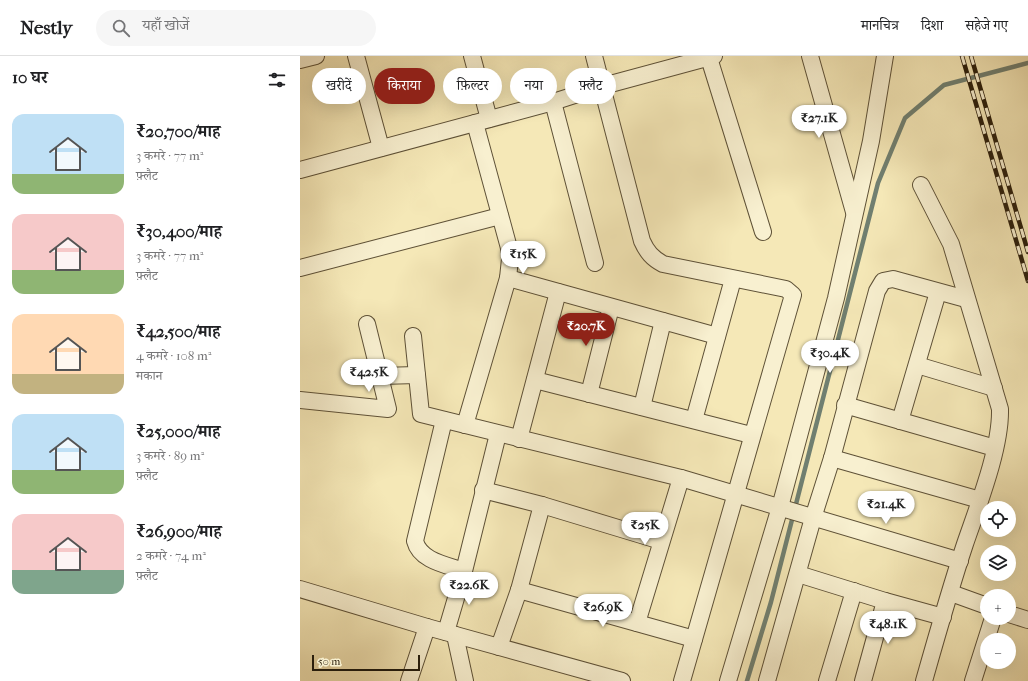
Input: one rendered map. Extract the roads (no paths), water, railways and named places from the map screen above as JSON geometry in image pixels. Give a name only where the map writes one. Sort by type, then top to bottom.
[{"type":"street","points":[[300,60],[316,56]]},
{"type":"street","points":[[356,56],[381,148]]},
{"type":"street","points":[[465,425],[508,278],[510,259],[509,248],[500,216],[482,121],[472,56]]},
{"type":"street","points":[[594,56],[598,68]]},
{"type":"street","points":[[810,56],[855,214]]},
{"type":"street","points":[[728,681],[782,508],[836,298],[871,141],[885,56]]},
{"type":"street","points":[[616,82],[691,59],[712,57],[763,232]]},
{"type":"street","points":[[300,170],[546,104]]},
{"type":"street","points":[[554,104],[595,263]]},
{"type":"street","points":[[608,104],[642,241],[647,251],[653,258],[663,264],[786,289],[792,295],[682,681]]},
{"type":"street","points":[[921,185],[951,244],[966,299],[1000,408],[995,448],[924,681]]},
{"type":"street","points":[[300,268],[500,216]]},
{"type":"street","points":[[508,278],[717,336]]},
{"type":"street","points":[[694,420],[733,279]]},
{"type":"street","points":[[767,681],[798,574],[809,517],[832,458],[845,405],[877,291],[882,281],[893,280],[966,299]]},
{"type":"street","points":[[519,439],[558,292]]},
{"type":"street","points":[[900,421],[938,292]]},
{"type":"street","points":[[589,394],[611,307]]},
{"type":"street","points":[[642,407],[663,321]]},
{"type":"street","points":[[300,400],[388,409],[367,324]]},
{"type":"street","points":[[413,336],[421,414],[681,478],[960,561]]},
{"type":"street","points":[[917,365],[994,388]]},
{"type":"street","points":[[380,376],[417,375]]},
{"type":"street","points":[[535,380],[751,435]]},
{"type":"street","points":[[845,405],[995,448]]},
{"type":"street","points":[[444,420],[415,541],[421,553],[429,558],[464,571]]},
{"type":"street","points":[[465,681],[450,634],[483,490],[498,434]]},
{"type":"street","points":[[832,458],[980,500]]},
{"type":"street","points":[[637,623],[681,478]]},
{"type":"street","points":[[483,490],[542,505],[661,541]]},
{"type":"street","points":[[499,647],[519,590],[542,505]]},
{"type":"street","points":[[798,574],[886,601],[943,616]]},
{"type":"street","points":[[300,589],[450,634],[622,681]]},
{"type":"street","points":[[519,590],[694,638]]},
{"type":"street","points":[[827,681],[854,591]]},
{"type":"street","points":[[950,593],[980,604]]},
{"type":"street","points":[[863,681],[886,601]]},
{"type":"street","points":[[1016,616],[1028,620]]},
{"type":"street","points":[[973,681],[990,625]]},
{"type":"street","points":[[409,681],[427,627]]},
{"type":"waterway","points":[[747,681],[771,602],[878,183],[905,118],[944,85],[1028,63]]},
{"type":"railway","points":[[962,56],[1028,281]]},
{"type":"railway","points":[[971,56],[1028,252]]}]
